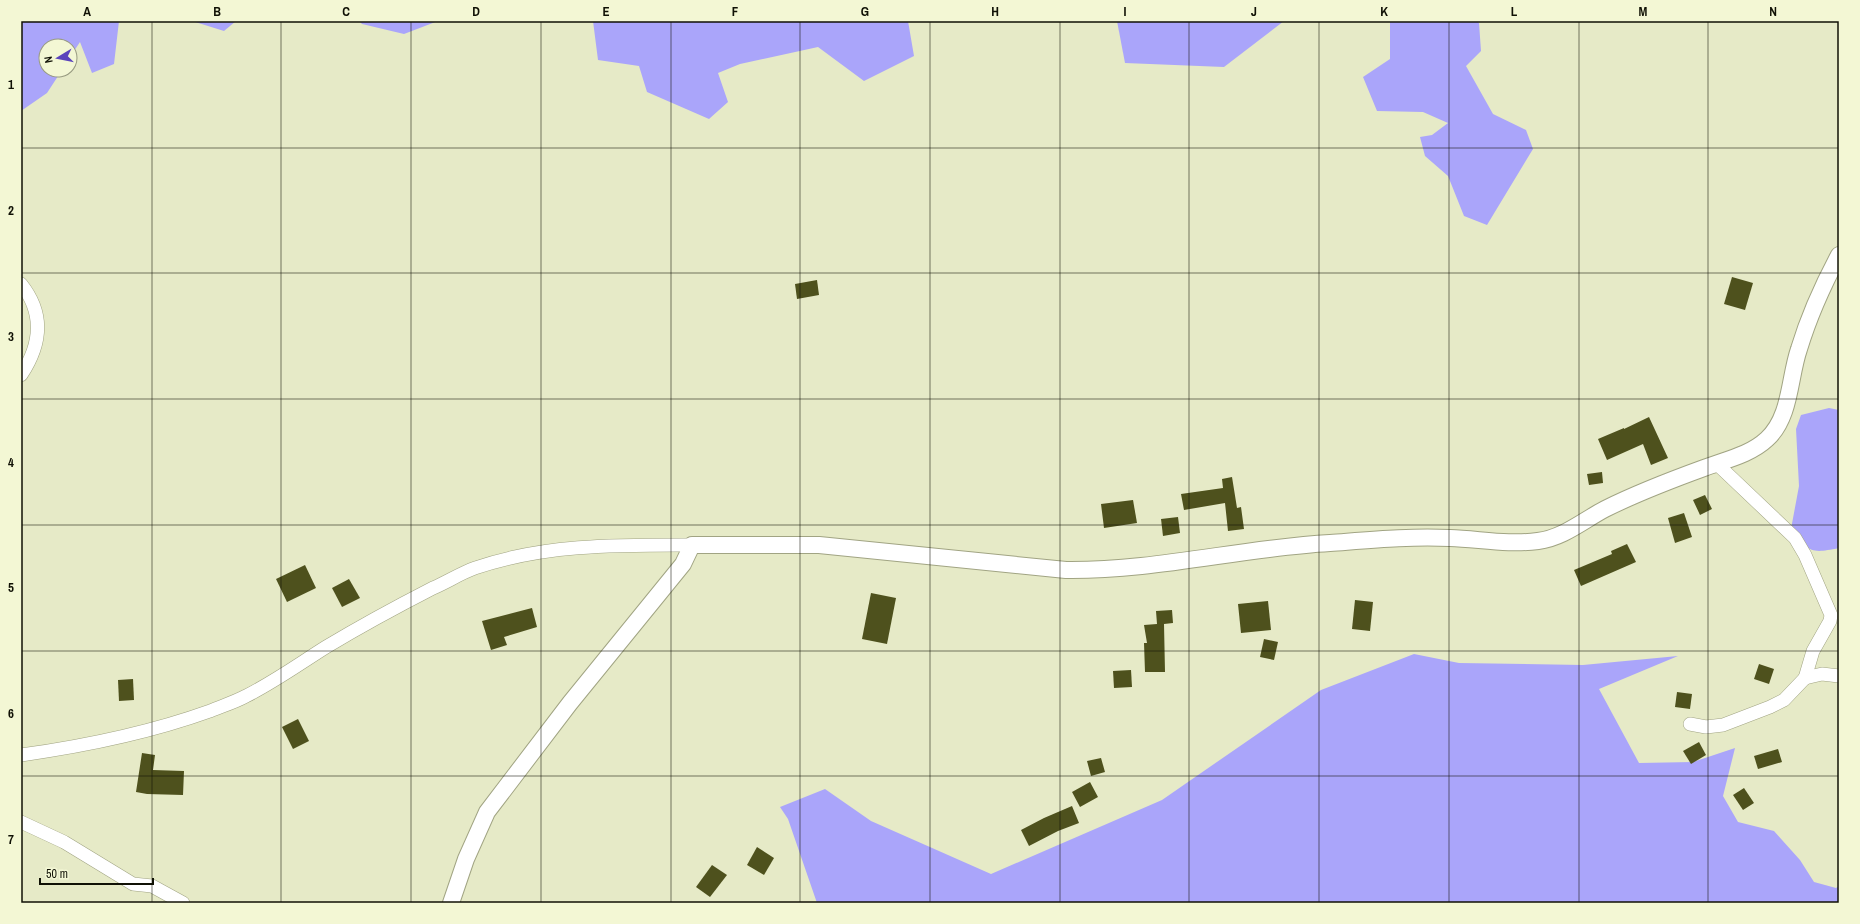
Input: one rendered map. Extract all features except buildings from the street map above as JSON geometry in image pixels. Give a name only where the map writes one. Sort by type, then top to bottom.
[{"type":"street","points":[[21,755],[54,750],[135,733],[181,721],[245,697],[281,677],[325,648],[392,609],[474,568],[519,555],[565,548],[610,545],[819,546],[1066,570],[1099,570],[1297,544],[1402,538],[1449,538],[1516,542],[1541,541],[1579,525],[1603,510],[1630,498],[1716,463],[1744,454],[1766,441],[1775,430],[1784,413],[1798,350],[1814,307],[1839,255]]},
{"type":"street","points":[[21,284],[32,302],[38,333],[37,343],[32,358],[21,375]]},
{"type":"street","points":[[1690,724],[1706,727],[1723,725],[1784,700],[1805,678],[1813,651],[1830,621],[1829,610],[1805,555],[1795,538],[1716,463]]},
{"type":"street","points":[[451,903],[466,859],[487,812],[570,703],[683,564],[692,545]]},
{"type":"street","points":[[1805,678],[1822,674],[1839,676]]},
{"type":"street","points":[[21,822],[64,842],[133,884],[152,886],[183,903]]},
{"type":"shaded area","points":[[21,21],[119,21],[114,64],[92,73],[80,42],[78,45],[78,38],[38,38],[38,78],[57,78],[47,93],[21,111]]},
{"type":"shaded area","points":[[192,21],[236,21],[224,31]]},
{"type":"shaded area","points":[[359,21],[438,21],[404,34],[362,24]]},
{"type":"shaded area","points":[[593,21],[908,21],[914,56],[864,81],[818,47],[740,64],[718,73],[728,102],[709,119],[647,92],[639,66],[598,60]]},
{"type":"shaded area","points":[[1117,21],[1284,21],[1224,67],[1125,63]]},
{"type":"shaded area","points":[[1390,21],[1476,21],[1479,23],[1481,51],[1466,66],[1493,114],[1526,130],[1533,149],[1487,225],[1464,216],[1448,176],[1425,156],[1420,137],[1432,135],[1448,123],[1423,112],[1377,111],[1363,77],[1390,59]]},
{"type":"shaded area","points":[[1829,408],[1839,410],[1839,548],[1816,551],[1806,547],[1791,529],[1799,486],[1796,429],[1801,415]]},
{"type":"shaded area","points":[[1414,654],[1459,663],[1583,665],[1678,656],[1599,689],[1639,763],[1693,762],[1735,748],[1723,796],[1738,822],[1774,831],[1800,860],[1814,882],[1836,888],[1839,886],[1839,903],[817,903],[788,819],[780,807],[825,789],[871,821],[991,874],[1162,800],[1321,690]]}]
